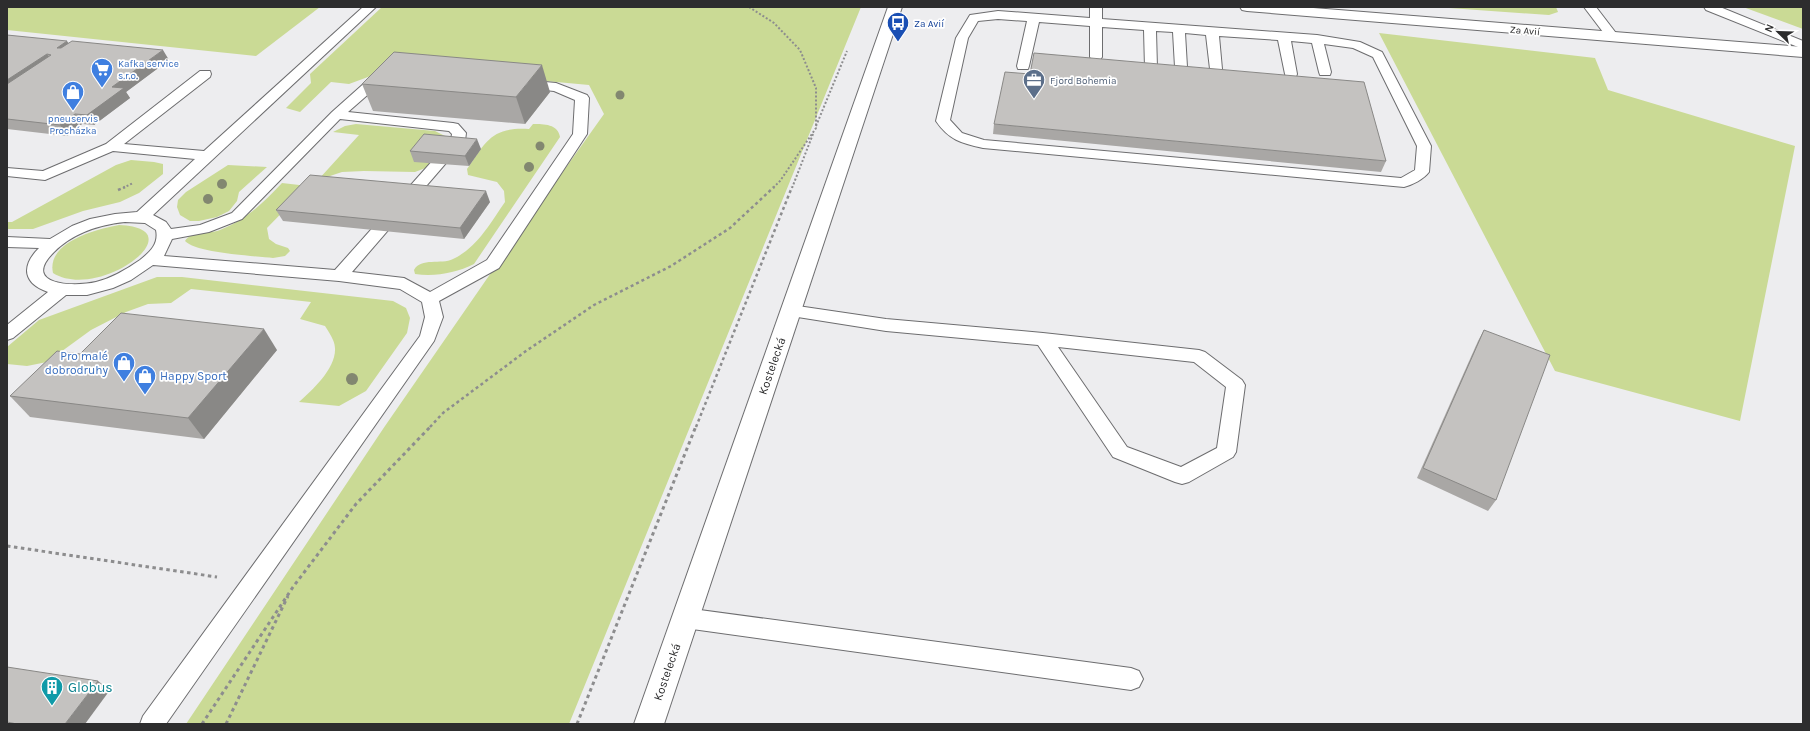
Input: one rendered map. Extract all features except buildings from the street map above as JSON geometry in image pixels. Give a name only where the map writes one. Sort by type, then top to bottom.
[{"type":"street","name":"Kostelecká","points":[[649,724],[895,7]]},
{"type":"street","name":"Za Avií","points":[[1247,7],[1803,52]]},
{"type":"lane","points":[[142,217],[206,156],[370,7]]},
{"type":"lane","points":[[1096,7],[1096,57]]},
{"type":"lane","points":[[1590,7],[1613,37]]},
{"type":"lane","points":[[1710,7],[1803,45]]},
{"type":"lane","points":[[998,14],[1095,21],[1317,39],[1356,45],[1378,55],[1424,146],[1422,172],[1404,183],[983,144],[957,136],[943,121],[962,38],[974,18],[998,14]]},
{"type":"lane","points":[[1023,66],[1034,17]]},
{"type":"lane","points":[[1150,26],[1151,68]]},
{"type":"lane","points":[[1179,28],[1181,67]]},
{"type":"lane","points":[[1212,31],[1216,69]]},
{"type":"lane","points":[[1284,37],[1291,74]]},
{"type":"lane","points":[[1317,39],[1325,72]]},
{"type":"lane","points":[[166,235],[203,229],[237,216],[337,115],[385,72],[393,72]]},
{"type":"lane","points":[[7,172],[45,176],[111,147],[205,74]]},
{"type":"lane","points":[[430,299],[493,264],[580,134],[582,98],[556,87],[509,83]]},
{"type":"lane","points":[[337,115],[453,127],[459,133],[458,141],[339,276]]},
{"type":"lane","points":[[111,147],[206,156]]},
{"type":"lane","points":[[125,217],[142,217],[154,220],[162,226],[166,235],[159,251],[151,260],[125,276],[99,286],[79,290],[62,290],[45,287],[36,279],[34,269],[40,256],[52,244],[68,234],[86,226],[106,220],[125,217]]},
{"type":"lane","points":[[7,242],[52,244]]},
{"type":"lane","points":[[151,260],[339,276],[404,284],[430,299],[434,317],[428,337],[152,724]]},
{"type":"lane","points":[[7,334],[62,290]]},
{"type":"lane","points":[[791,312],[886,325],[1043,339],[1199,356],[1236,385],[1226,452],[1182,476],[1120,452],[1088,408],[1043,339]]},
{"type":"lane","points":[[685,618],[1131,679]]},
{"type":"path","points":[[202,724],[293,586],[356,504],[443,413],[526,351],[594,305],[671,266],[730,228],[780,181],[816,128],[816,88],[800,50],[774,23],[749,7]]},
{"type":"path","points":[[577,724],[847,50]]},
{"type":"path","points":[[7,546],[220,578]]},
{"type":"path","points":[[226,724],[293,586]]},
{"type":"green space","points":[[7,7],[320,7],[256,56],[7,30]]},
{"type":"green space","points":[[382,7],[861,7],[569,724],[186,724],[385,426],[486,280],[604,114],[589,85],[395,67],[349,84],[331,82],[300,112],[286,108],[311,83],[310,74]]},
{"type":"green space","points":[[1435,7],[1556,7],[1558,12],[1549,15]]},
{"type":"green space","points":[[1743,7],[1803,7],[1803,29]]},
{"type":"green space","points":[[1379,33],[1595,58],[1608,90],[1795,146],[1740,421],[1555,371]]},
{"type":"green space","points":[[356,124],[435,131],[447,137],[436,164],[415,172],[342,172],[318,180],[359,135],[333,132],[345,126]]},
{"type":"green space","points":[[533,124],[553,127],[559,133],[560,137],[474,264],[445,274],[415,274],[414,270],[421,264],[426,262],[448,261],[462,254],[483,234],[505,202],[504,191],[497,182],[468,175],[467,169],[480,150],[492,137],[507,130],[529,129]]},
{"type":"green space","points":[[131,160],[163,164],[163,174],[139,193],[120,202],[83,211],[33,229],[7,229],[7,222],[12,222],[116,165]]},
{"type":"green space","points":[[228,165],[267,167],[239,192],[237,201],[229,211],[217,217],[199,221],[190,221],[180,215],[177,207],[178,200],[186,192]]},
{"type":"green space","points":[[282,183],[308,186],[267,228],[269,239],[276,244],[288,248],[290,251],[285,256],[273,258],[226,253],[201,248],[191,245],[185,241],[196,234],[220,230],[238,221],[261,204]]},
{"type":"green space","points":[[119,225],[141,229],[148,238],[145,249],[133,261],[115,271],[94,278],[72,279],[53,273],[53,262],[57,253],[65,245],[87,234]]},
{"type":"green space","points":[[157,277],[182,277],[393,301],[406,308],[410,318],[407,333],[366,391],[339,406],[299,402],[319,382],[331,366],[334,357],[335,348],[333,340],[325,326],[300,319],[311,302],[191,289],[171,303],[148,304],[126,312],[91,330],[47,362],[27,366],[7,364],[7,347],[39,320]]},
{"type":"place","name":"Za Avií","points":[[898,42]]},
{"type":"place","name":"Kafka service s.r.o.","points":[[102,88]]},
{"type":"place","name":"Fjord Bohemia","points":[[1034,100]]},
{"type":"place","name":"pneuservis Procházka","points":[[73,112]]},
{"type":"place","name":"Pro malé dobrodruhy","points":[[124,382]]},
{"type":"place","name":"Happy Sport","points":[[145,396]]},
{"type":"place","name":"Globus","points":[[52,706]]}]
